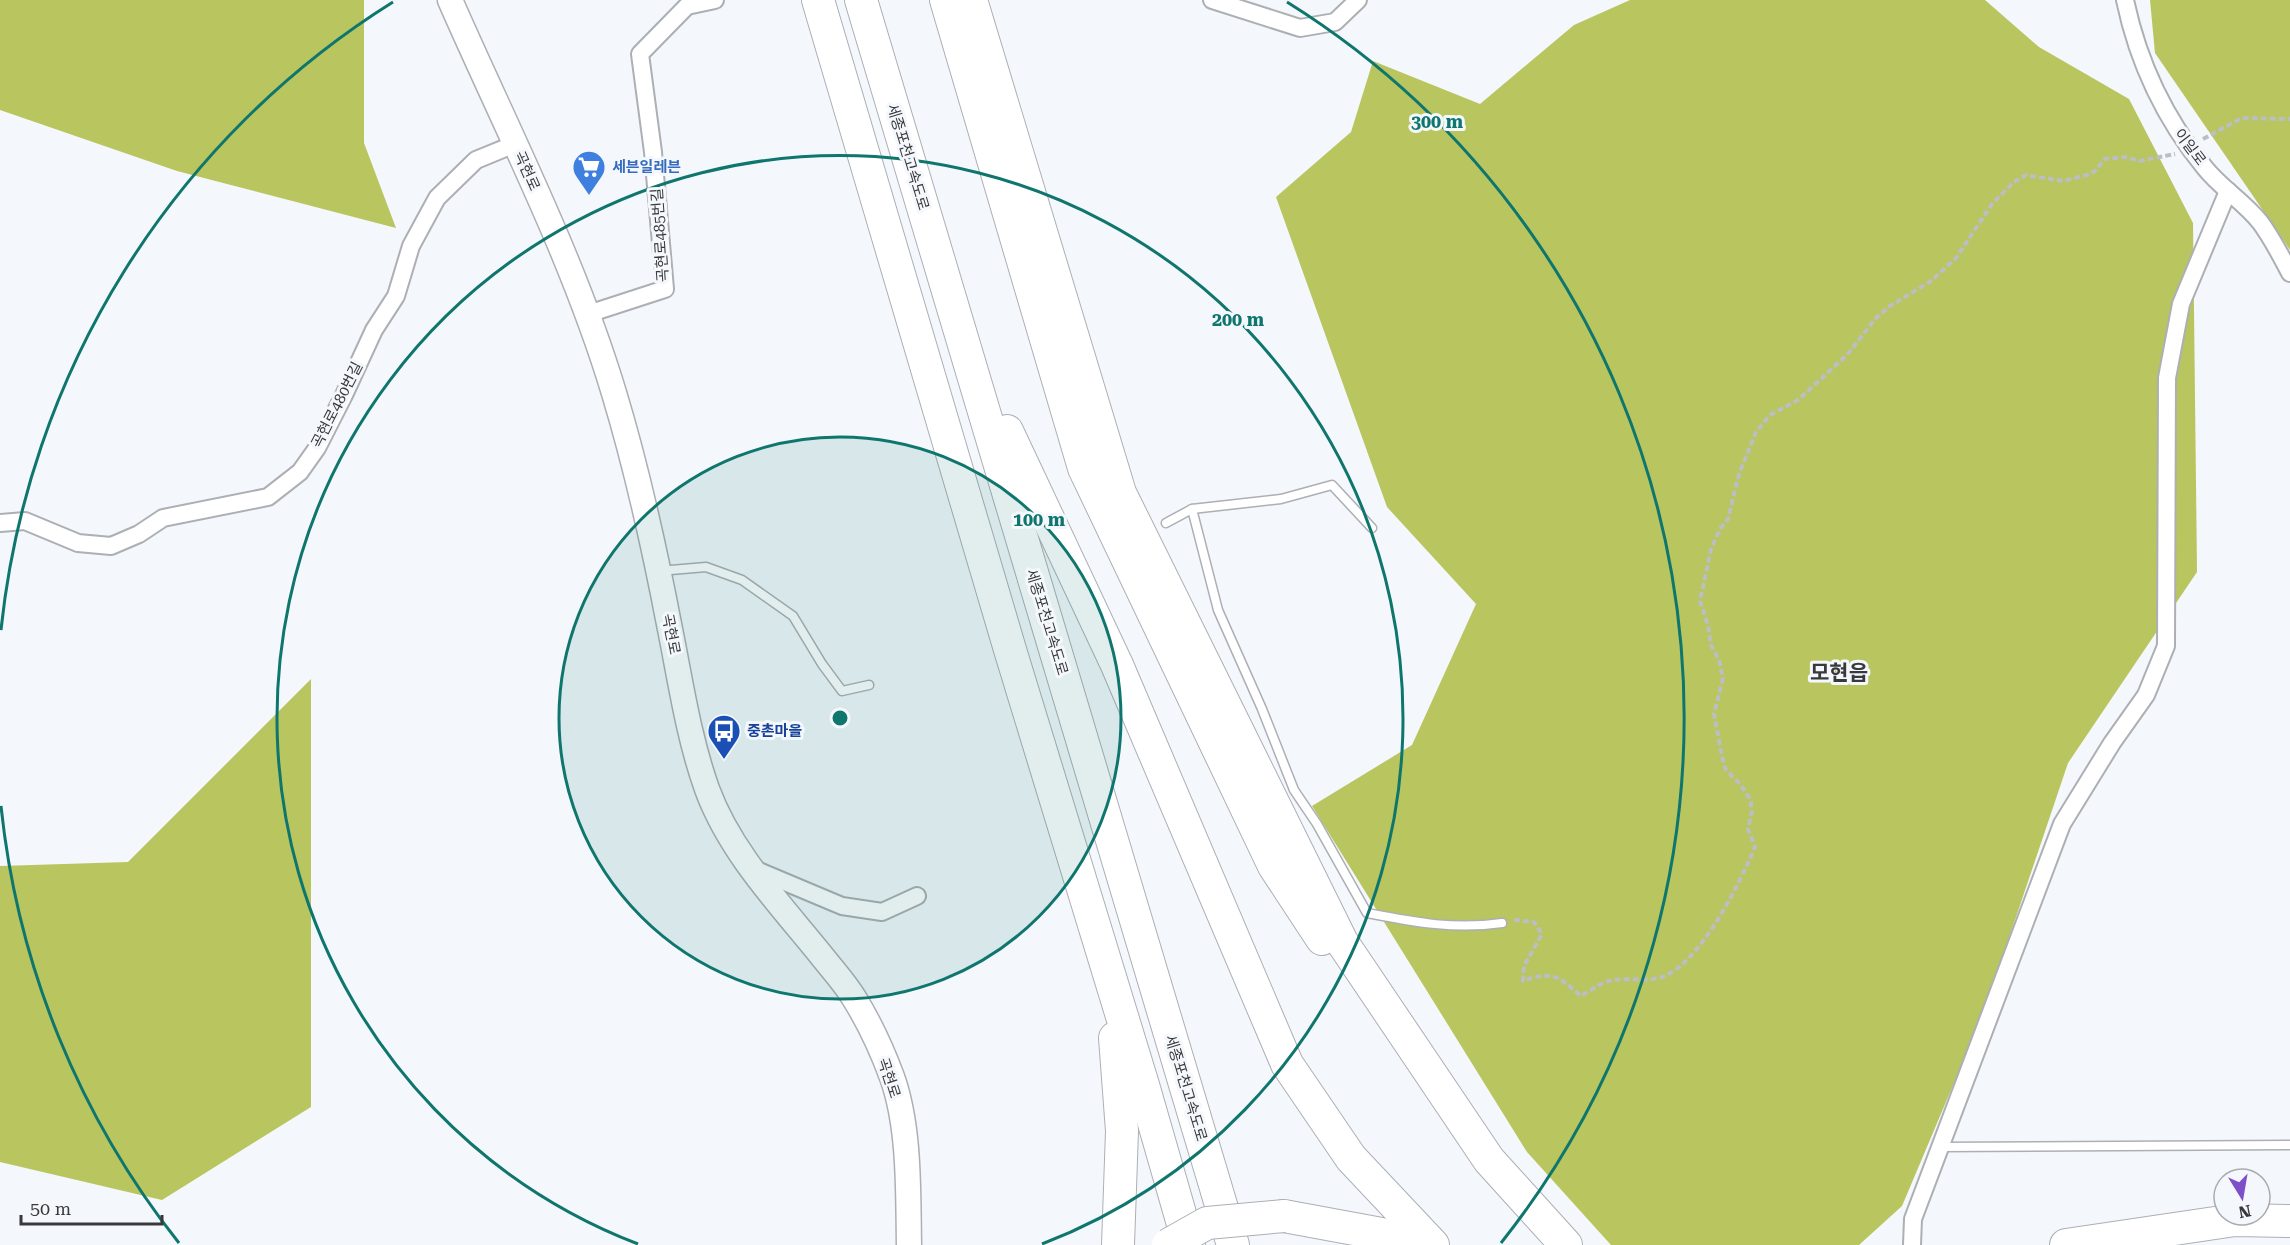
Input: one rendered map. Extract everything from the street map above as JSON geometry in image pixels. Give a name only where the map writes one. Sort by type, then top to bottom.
[{"type":"highway","points":[[818,0],[1189,1245]]},
{"type":"highway","name":"세종포천고속도로","points":[[861,0],[1233,1245]]},
{"type":"highway","points":[[946,0],[1084,468],[1253,823],[1274,866],[1478,1179],[1539,1245]]},
{"type":"highway","points":[[971,0],[1120,493],[1342,942],[1489,1160],[1566,1245]]},
{"type":"highway","points":[[962,336],[1117,665],[1287,1064],[1351,1158],[1431,1244]]},
{"type":"highway","points":[[1084,891],[1116,1040],[1122,1131],[1118,1245]]},
{"type":"highway","points":[[1168,1245],[1207,1223],[1284,1216],[1431,1244]]},
{"type":"highway","points":[[2066,1245],[2235,1220],[2290,1221]]},
{"type":"main road","name":"곡현로","points":[[450,0],[559,242],[588,314],[614,393],[636,472],[659,571],[691,734],[706,787],[725,830],[751,867],[853,996],[877,1042],[893,1080],[905,1138],[909,1245]]},
{"type":"street","name":"곡현로485번길","points":[[588,314],[665,289],[653,152],[640,54],[687,6],[715,0]]},
{"type":"street","points":[[1212,0],[1300,28],[1335,22],[1358,0]]},
{"type":"street","name":"이일로","points":[[2125,0],[2129,20],[2150,79],[2174,127],[2206,169],[2259,222],[2290,273]]},
{"type":"street","name":"곡현로480번길","points":[[0,524],[26,521],[78,543],[111,546],[139,534],[163,518],[268,497],[300,472],[317,448],[374,330],[396,296],[411,246],[437,198],[476,160],[515,144]]},
{"type":"street","points":[[1912,1245],[1913,1219],[2062,824],[2112,743],[2146,695],[2166,646],[2167,378],[2181,304],[2228,191]]},
{"type":"street","points":[[751,867],[842,906],[882,912],[917,896]]},
{"type":"lane","points":[[1166,524],[1192,509],[1281,499],[1332,485],[1372,528]]},
{"type":"lane","points":[[1192,509],[1218,610],[1262,709],[1294,790],[1317,824],[1367,913],[1423,923],[1463,927],[1502,923]]},
{"type":"lane","points":[[659,571],[706,567],[742,580],[793,616],[822,664],[842,691],[869,686]]},
{"type":"lane","points":[[1940,1148],[2290,1145]]},
{"type":"path","points":[[1502,923],[1510,920],[1534,922],[1542,934],[1524,966],[1523,981],[1537,976],[1558,977],[1581,996],[1611,980],[1659,978],[1675,972],[1692,956],[1742,878],[1755,847],[1748,829],[1752,811],[1750,800],[1740,784],[1726,770],[1722,757],[1714,714],[1723,678],[1719,660],[1711,645],[1708,625],[1700,601],[1711,549],[1720,529],[1728,519],[1739,474],[1756,432],[1770,415],[1798,400],[1852,350],[1876,318],[1890,306],[1931,281],[1956,258],[1992,204],[2014,182],[2026,175],[2063,181],[2095,171],[2105,159],[2125,157],[2139,161],[2166,156],[2189,147],[2242,118],[2290,119]]},
{"type":"green space","points":[[0,0],[364,0],[364,143],[396,228],[177,171],[0,110]]},
{"type":"green space","points":[[1630,0],[1985,0],[2039,47],[2129,99],[2193,223],[2197,572],[2068,763],[1984,1012],[1902,1206],[1859,1245],[1611,1245],[1527,1152],[1312,806],[1412,745],[1476,604],[1387,507],[1276,197],[1351,132],[1373,61],[1480,104],[1574,25]]},
{"type":"green space","points":[[2150,0],[2290,0],[2290,250],[2155,53]]},
{"type":"green space","points":[[311,679],[311,1107],[162,1200],[0,1162],[0,866],[128,862]]},
{"type":"place","name":"세븐일레븐","points":[[589,196]]},
{"type":"place","name":"중촌마을","points":[[724,760]]},
{"type":"district","name":"모현읍","points":[[1839,673]]}]
